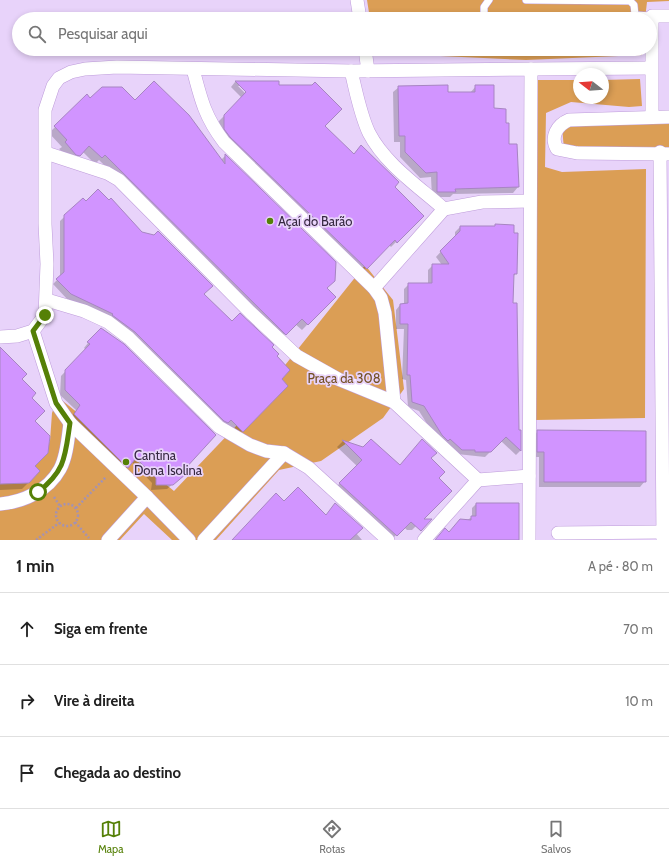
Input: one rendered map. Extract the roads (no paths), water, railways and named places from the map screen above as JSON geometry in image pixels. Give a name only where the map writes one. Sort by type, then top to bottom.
[{"type":"street","points":[[357,0],[359,12]]},
{"type":"street","points":[[657,16],[669,16]]},
{"type":"street","points":[[366,56],[368,71]]},
{"type":"street","points":[[652,56],[652,116]]},
{"type":"street","points":[[0,337],[17,336],[33,331],[45,315],[47,300],[45,110],[53,86],[59,78],[71,72],[85,68],[117,67],[351,71],[652,68]]},
{"type":"street","points":[[193,69],[203,110],[211,125],[224,142],[374,288],[381,298],[385,313],[394,402]]},
{"type":"street","points":[[529,540],[529,201],[531,69]]},
{"type":"street","points":[[351,71],[361,110],[369,132],[376,144],[404,175],[444,209]]},
{"type":"street","points":[[558,533],[663,536],[664,153],[577,153],[557,149],[555,144],[555,134],[558,128],[569,120],[652,116],[669,117]]},
{"type":"street","points":[[46,152],[107,173],[119,180],[250,312],[297,356],[338,379],[394,402],[478,480]]},
{"type":"street","points":[[374,288],[444,209],[460,204],[529,201]]},
{"type":"street","points":[[47,300],[84,311],[108,322],[129,338],[220,427],[250,445],[266,451],[284,453],[309,468],[388,540]]},
{"type":"street","points":[[33,331],[56,403],[70,423],[147,497],[189,540]]},
{"type":"street","points":[[0,504],[27,498],[52,481],[61,468],[70,423]]},
{"type":"street","points":[[204,540],[284,453]]},
{"type":"street","points":[[424,540],[478,480],[529,476]]},
{"type":"street","points":[[108,540],[147,497]]},
{"type":"lane","points":[[484,12],[484,7],[489,0]]},
{"type":"lane","points":[[526,0],[630,0],[634,5],[635,12]]},
{"type":"place","name":"Açaí do Barão","points":[[270,221]]},
{"type":"place","name":"Cantina Dona Isolina","points":[[126,462]]},
{"type":"park label","name":"Praça da 308","points":[[344,378]]}]
